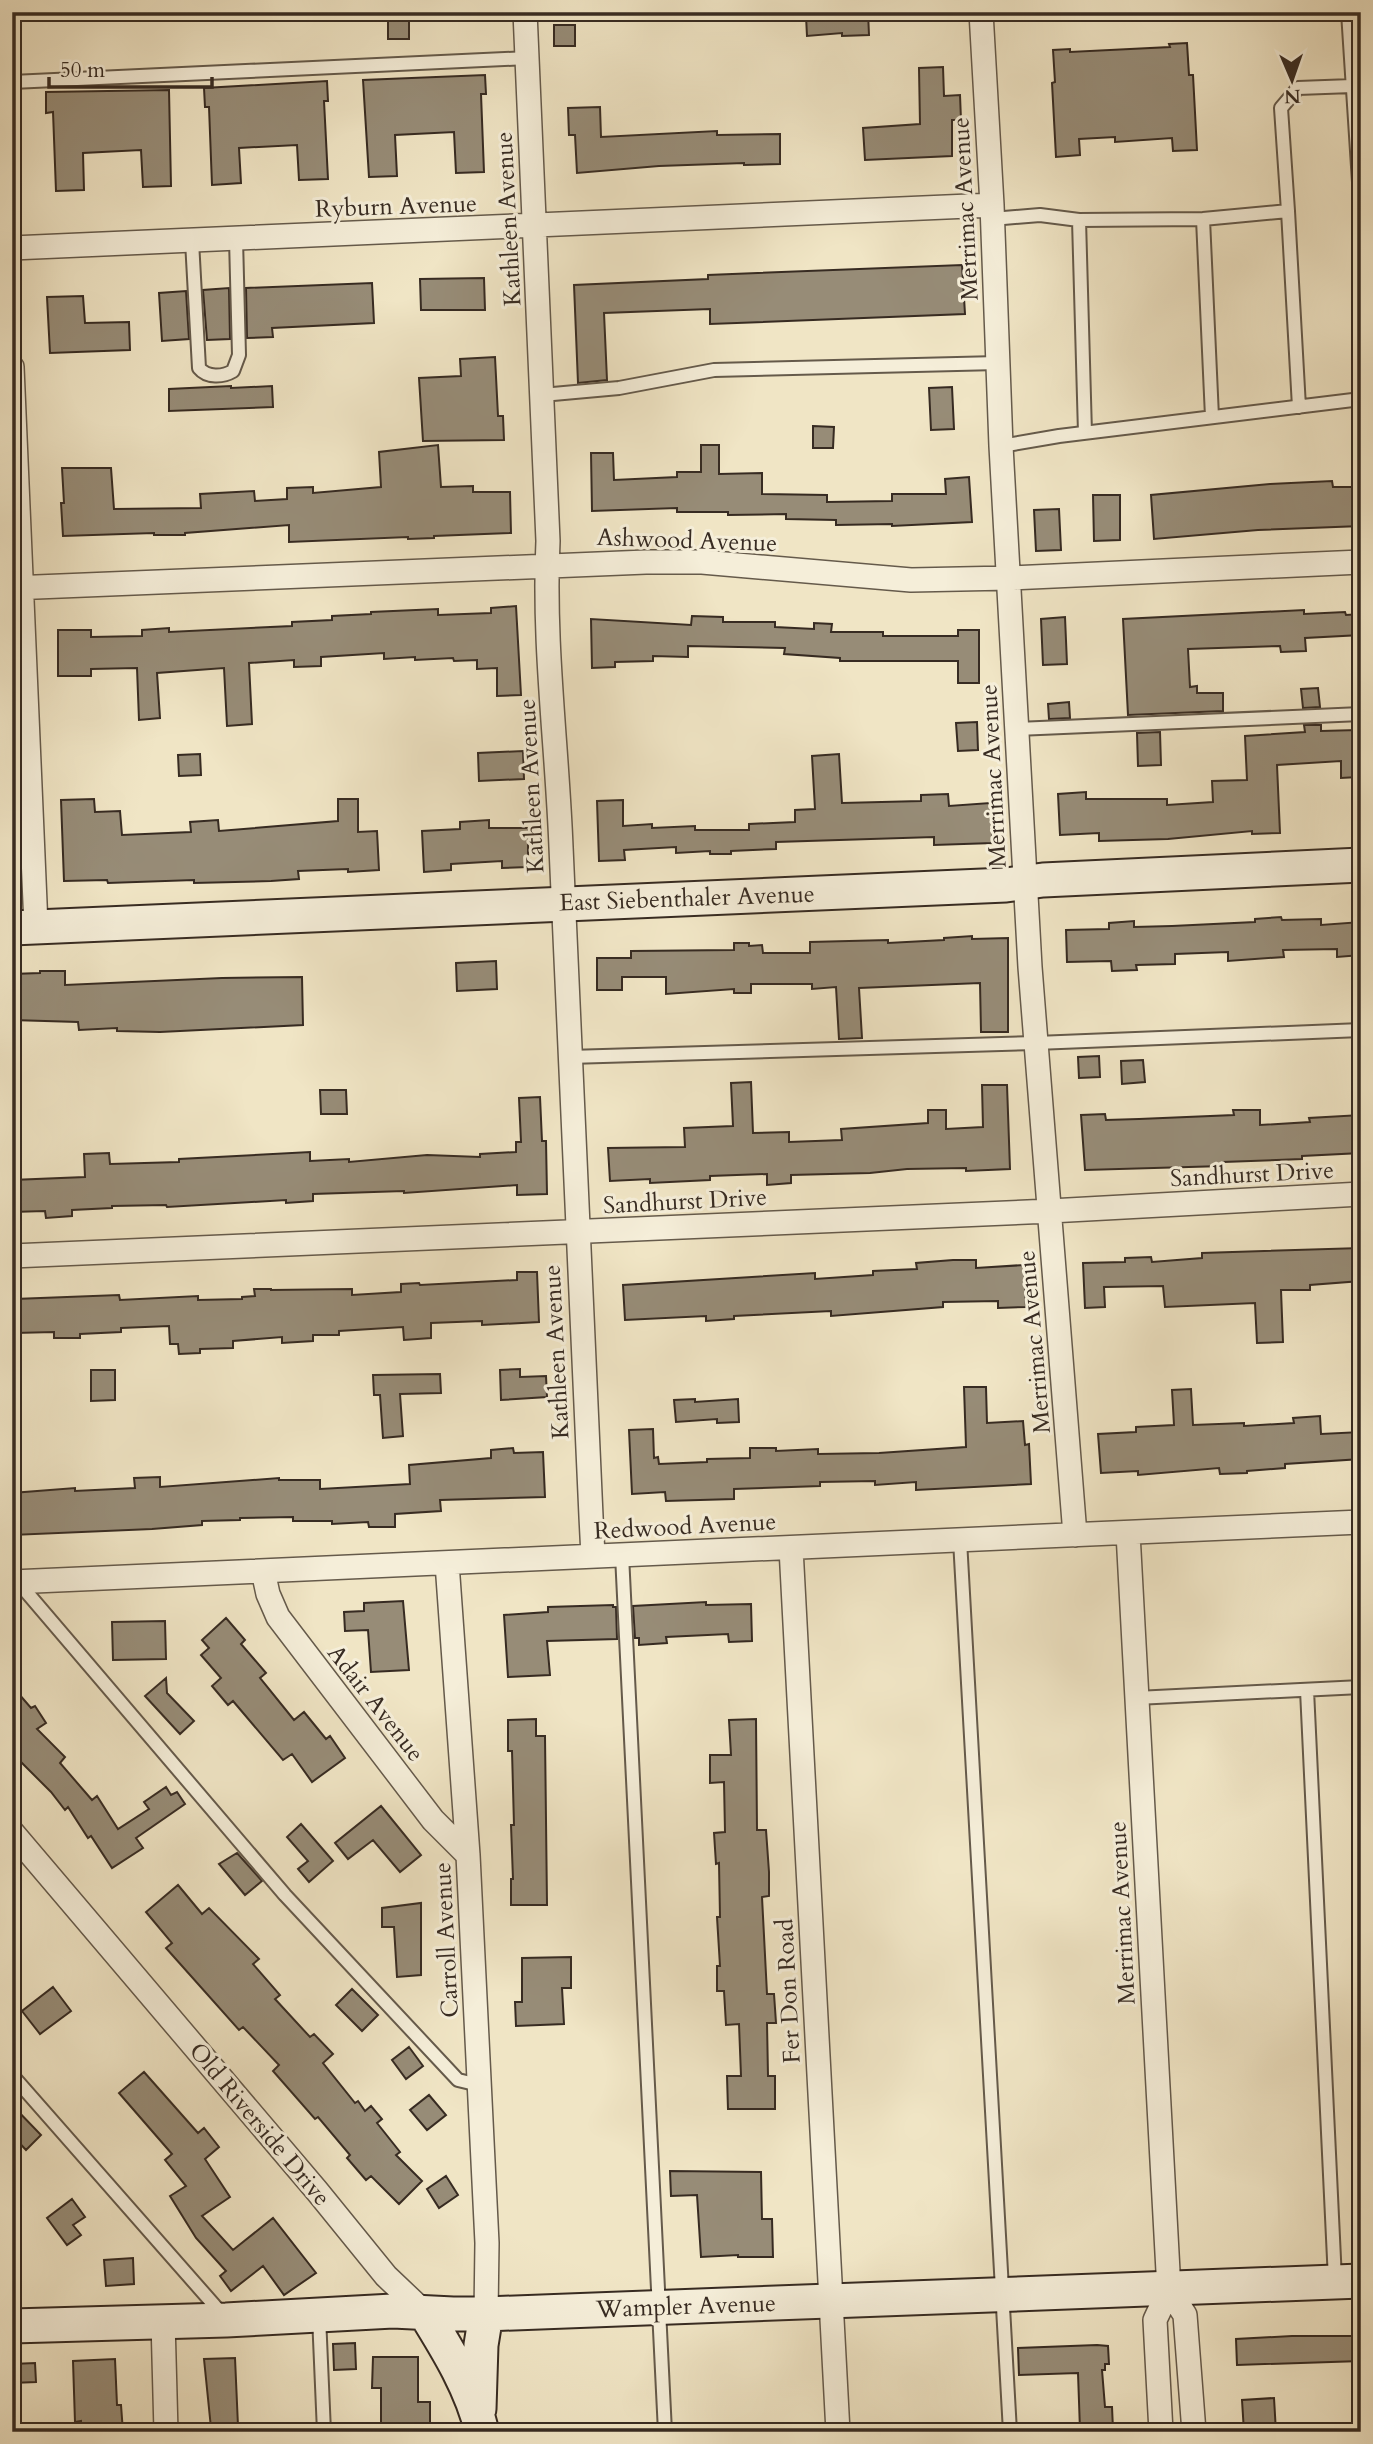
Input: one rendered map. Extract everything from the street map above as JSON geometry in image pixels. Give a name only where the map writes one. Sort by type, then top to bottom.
[{"type":"street","name":"Kathleen Avenue","points":[[525,12],[548,541],[546,589],[593,1556]]},
{"type":"street","name":"Merrimac Avenue","points":[[981,12],[1025,882],[1075,1535]]},
{"type":"street","name":"Ryburn Avenue","points":[[12,248],[534,226],[992,212]]},
{"type":"street","points":[[12,367],[24,927]]},
{"type":"street","name":"Ashwood Avenue","points":[[17,587],[547,565],[702,562],[911,580],[1361,562]]},
{"type":"street","name":"East Siebenthaler Avenue","points":[[24,927],[1361,865]]},
{"type":"street","name":"Sandhurst Drive","points":[[12,1256],[1050,1211],[1361,1194]]},
{"type":"street","name":"Redwood Avenue","points":[[15,1582],[1361,1522]]},
{"type":"street","name":"Merrimac Avenue","points":[[1128,1533],[1169,2290],[1155,2320],[1161,2432]]},
{"type":"street","name":"Fer Don Road","points":[[791,1548],[838,2432]]},
{"type":"street","name":"Carroll Avenue","points":[[447,1563],[468,1855],[487,2243],[486,2314]]},
{"type":"street","name":"Adair Avenue","points":[[263,1571],[268,1594],[278,1617],[433,1820],[468,1855]]},
{"type":"street","name":"Old Riverside Drive","points":[[12,1832],[386,2276],[425,2313],[448,2349],[481,2425]]},
{"type":"street","name":"Wampler Avenue","points":[[12,2326],[393,2311],[486,2314],[1348,2282]]},
{"type":"street","name":"Merrimac Avenue","points":[[1169,2290],[1185,2315],[1194,2432]]},
{"type":"street","points":[[481,2425],[481,2345],[486,2314]]},
{"type":"street","points":[[163,2321],[166,2432]]},
{"type":"lane","points":[[1348,12],[1361,213]]},
{"type":"lane","points":[[12,82],[527,58]]},
{"type":"lane","points":[[1299,407],[1281,108],[1298,89],[1352,86]]},
{"type":"lane","points":[[992,212],[1079,220],[1203,219],[1288,211]]},
{"type":"lane","points":[[1203,219],[1212,417]]},
{"type":"lane","points":[[1079,220],[1085,433]]},
{"type":"lane","points":[[192,241],[199,368],[207,375],[217,375],[233,371],[239,355],[236,239]]},
{"type":"lane","points":[[542,395],[619,388],[714,370],[998,363]]},
{"type":"lane","points":[[1001,446],[1361,399]]},
{"type":"lane","points":[[1017,729],[1361,714]]},
{"type":"lane","points":[[569,1057],[1361,1030]]},
{"type":"lane","points":[[960,1540],[1010,2432]]},
{"type":"lane","points":[[622,1555],[665,2432]]},
{"type":"lane","points":[[15,1582],[285,1895],[458,2080],[479,2085]]},
{"type":"lane","points":[[1136,1698],[1361,1687]]},
{"type":"lane","points":[[1307,1690],[1348,2282]]},
{"type":"lane","points":[[12,2075],[226,2319]]},
{"type":"lane","points":[[319,2315],[324,2432]]},
{"type":"building","points":[[868,12],[869,35],[842,36],[842,33],[807,36],[806,16]]},
{"type":"building","points":[[388,17],[409,17],[409,39],[388,39]]},
{"type":"building","points":[[554,25],[575,25],[575,46],[554,46]]},
{"type":"building","points":[[1187,43],[1189,75],[1193,75],[1197,150],[1173,151],[1172,138],[1115,142],[1115,137],[1079,139],[1080,155],[1056,157],[1053,50],[1070,49],[1070,52],[1170,47],[1169,44]]},
{"type":"building","points":[[943,67],[944,96],[960,95],[961,120],[952,120],[952,156],[865,160],[863,128],[920,124],[919,68]]},
{"type":"building","points":[[485,75],[486,94],[481,94],[484,172],[456,173],[454,132],[395,135],[397,176],[369,177],[363,80]]},
{"type":"building","points":[[327,81],[328,101],[324,101],[328,179],[299,180],[297,145],[239,148],[241,183],[212,185],[209,107],[205,107],[204,88]]},
{"type":"building","points":[[169,90],[171,186],[143,187],[141,150],[83,153],[84,190],[56,191],[53,112],[46,113],[46,92]]},
{"type":"building","points":[[600,107],[601,137],[717,131],[717,135],[780,134],[780,164],[659,166],[577,173],[575,135],[569,135],[568,108]]},
{"type":"building","points":[[962,265],[965,314],[710,324],[710,309],[604,313],[607,380],[578,383],[574,285],[708,279],[708,275]]},
{"type":"building","points":[[484,278],[485,310],[421,310],[420,279]]},
{"type":"building","points":[[372,283],[374,323],[272,328],[273,337],[247,338],[246,288]]},
{"type":"building","points":[[229,288],[230,339],[207,340],[203,290]]},
{"type":"building","points":[[186,291],[189,339],[162,341],[159,293]]},
{"type":"building","points":[[83,296],[85,323],[129,322],[130,350],[50,353],[47,297]]},
{"type":"building","points":[[495,357],[498,416],[503,416],[504,440],[423,441],[419,378],[461,376],[460,359]]},
{"type":"building","points":[[272,386],[273,407],[169,411],[169,389]]},
{"type":"building","points":[[952,387],[954,429],[931,430],[929,388]]},
{"type":"building","points":[[813,426],[834,427],[833,448],[813,448]]},
{"type":"building","points":[[438,445],[441,487],[473,486],[473,492],[510,492],[511,533],[289,542],[289,525],[185,535],[154,533],[63,536],[62,468],[111,468],[114,509],[201,508],[200,494],[254,491],[255,501],[287,499],[287,488],[313,487],[313,493],[381,487],[379,452]]},
{"type":"building","points":[[701,445],[719,445],[719,474],[762,473],[762,494],[827,495],[827,502],[892,501],[892,494],[946,494],[945,479],[969,477],[972,522],[892,526],[836,525],[836,520],[786,519],[786,514],[728,515],[728,512],[677,512],[677,508],[592,511],[591,453],[613,453],[614,480],[677,477],[677,472],[701,472]]},
{"type":"building","points":[[1332,481],[1333,487],[1361,487],[1361,526],[1258,530],[1154,539],[1151,495]]},
{"type":"building","points":[[1093,495],[1120,495],[1120,540],[1094,541]]},
{"type":"building","points":[[1059,509],[1061,550],[1036,551],[1034,510]]},
{"type":"building","points":[[516,606],[521,695],[497,696],[497,668],[477,669],[477,660],[415,660],[415,657],[384,659],[384,653],[321,657],[321,666],[294,667],[294,660],[249,663],[252,724],[227,726],[224,668],[157,673],[160,718],[139,720],[137,668],[91,669],[91,676],[58,676],[58,630],[91,630],[91,637],[142,636],[142,630],[169,628],[169,632],[292,626],[292,622],[332,620],[332,616],[371,612],[438,609],[438,615],[491,613],[491,608]]},
{"type":"building","points":[[1304,610],[1304,614],[1361,614],[1361,635],[1305,638],[1306,651],[1281,652],[1280,646],[1188,649],[1190,687],[1197,686],[1197,693],[1223,693],[1223,711],[1128,715],[1123,619]]},
{"type":"building","points":[[692,616],[723,617],[723,622],[775,622],[775,627],[814,629],[814,623],[832,624],[831,632],[883,632],[883,636],[958,636],[958,630],[979,630],[979,683],[958,683],[958,661],[840,661],[840,658],[784,654],[785,648],[688,646],[688,657],[653,656],[653,661],[615,662],[615,667],[592,668],[591,619],[691,625]]},
{"type":"building","points":[[1065,617],[1067,664],[1043,665],[1041,619]]},
{"type":"building","points":[[1318,688],[1320,707],[1303,708],[1301,689]]},
{"type":"building","points":[[1069,702],[1070,718],[1049,719],[1048,704]]},
{"type":"building","points":[[977,722],[978,750],[958,751],[956,723]]},
{"type":"building","points":[[1304,725],[1321,725],[1321,731],[1358,730],[1358,777],[1341,778],[1341,761],[1277,765],[1280,833],[1252,834],[1252,831],[1168,839],[1099,841],[1099,833],[1060,835],[1058,794],[1086,792],[1086,799],[1167,799],[1167,805],[1213,802],[1212,781],[1247,780],[1245,736],[1305,732]]},
{"type":"building","points":[[1160,732],[1161,765],[1138,766],[1137,733]]},
{"type":"building","points":[[523,751],[524,779],[479,781],[478,753]]},
{"type":"building","points":[[200,754],[201,775],[179,776],[178,755]]},
{"type":"building","points":[[839,754],[842,803],[921,801],[921,795],[948,794],[949,806],[990,803],[993,843],[934,845],[934,837],[776,842],[776,849],[731,851],[731,854],[710,854],[710,851],[676,853],[676,847],[624,850],[625,860],[599,861],[597,801],[623,800],[623,826],[652,824],[652,828],[695,826],[695,830],[749,830],[749,824],[795,822],[795,810],[815,809],[812,756]]},
{"type":"building","points":[[94,799],[95,812],[120,811],[122,835],[191,832],[190,822],[218,820],[219,831],[338,821],[338,799],[358,799],[358,832],[377,831],[379,870],[298,871],[299,879],[271,881],[64,881],[61,800]]},
{"type":"building","points":[[489,820],[489,828],[528,828],[528,867],[502,868],[502,861],[451,864],[451,870],[424,872],[422,831],[460,829],[460,822]]},
{"type":"building","points":[[1281,917],[1282,920],[1321,919],[1321,925],[1361,922],[1361,955],[1337,957],[1337,949],[1283,950],[1284,957],[1228,961],[1228,952],[1175,954],[1175,964],[1136,965],[1137,970],[1112,971],[1111,961],[1067,962],[1066,930],[1109,929],[1109,923],[1134,921],[1134,927],[1172,926],[1255,922],[1255,919]]},
{"type":"building","points":[[972,936],[972,939],[1008,938],[1008,1032],[981,1032],[980,983],[859,988],[862,1038],[839,1039],[836,987],[812,989],[812,984],[751,984],[751,993],[734,993],[734,989],[666,994],[666,977],[622,977],[622,990],[597,990],[597,958],[631,958],[631,951],[734,950],[734,943],[749,943],[749,946],[762,945],[763,953],[810,953],[810,942],[888,940],[888,943]]},
{"type":"building","points":[[496,961],[497,989],[457,991],[456,963]]},
{"type":"building","points":[[65,971],[65,985],[302,977],[303,1025],[160,1032],[117,1031],[117,1028],[79,1030],[78,1022],[12,1020],[12,974]]},
{"type":"building","points":[[1099,1056],[1100,1077],[1079,1078],[1078,1057]]},
{"type":"building","points":[[1143,1060],[1145,1082],[1122,1084],[1121,1061]]},
{"type":"building","points":[[751,1082],[753,1133],[789,1132],[789,1142],[842,1140],[841,1129],[928,1123],[928,1110],[946,1110],[946,1129],[983,1127],[982,1085],[1007,1085],[1010,1169],[907,1169],[791,1175],[791,1183],[767,1185],[767,1174],[710,1176],[710,1180],[650,1183],[650,1179],[610,1181],[608,1148],[685,1147],[684,1128],[733,1126],[731,1083]]},
{"type":"building","points":[[320,1090],[346,1090],[347,1114],[321,1114]]},
{"type":"building","points":[[540,1097],[542,1141],[546,1141],[547,1194],[517,1195],[517,1185],[404,1193],[313,1194],[313,1201],[286,1203],[286,1200],[167,1207],[112,1206],[72,1210],[72,1216],[46,1218],[45,1211],[12,1212],[12,1180],[85,1177],[84,1154],[109,1153],[110,1164],[179,1162],[179,1159],[310,1152],[310,1161],[349,1159],[349,1162],[427,1155],[480,1157],[480,1154],[516,1152],[516,1142],[521,1142],[519,1098]]},
{"type":"building","points":[[1233,1110],[1260,1110],[1260,1125],[1310,1122],[1309,1118],[1361,1115],[1361,1153],[1302,1156],[1302,1159],[1223,1162],[1223,1166],[1085,1170],[1081,1115],[1105,1114],[1106,1120],[1139,1119],[1234,1115]]},
{"type":"building","points":[[1361,1248],[1361,1281],[1310,1285],[1310,1290],[1281,1290],[1283,1342],[1257,1343],[1255,1303],[1165,1307],[1163,1286],[1104,1287],[1105,1307],[1085,1308],[1083,1263],[1125,1262],[1125,1258],[1151,1257],[1152,1262],[1202,1258],[1202,1253]]},
{"type":"building","points":[[976,1260],[976,1268],[1024,1265],[1026,1307],[998,1308],[998,1301],[943,1302],[943,1307],[831,1316],[831,1311],[734,1316],[734,1319],[706,1321],[706,1316],[625,1320],[623,1285],[815,1273],[815,1279],[873,1275],[873,1271],[917,1269],[916,1263]]},
{"type":"building","points":[[517,1272],[537,1272],[539,1322],[482,1325],[482,1321],[431,1323],[431,1338],[404,1340],[403,1327],[339,1331],[339,1335],[313,1335],[313,1341],[282,1343],[282,1337],[233,1341],[233,1348],[200,1349],[200,1353],[179,1354],[178,1344],[170,1344],[169,1326],[121,1328],[121,1332],[80,1334],[80,1338],[54,1338],[54,1332],[15,1333],[15,1299],[119,1295],[120,1300],[198,1296],[198,1300],[242,1299],[255,1296],[254,1289],[352,1289],[352,1295],[401,1292],[401,1284],[517,1280]]},
{"type":"building","points":[[520,1369],[520,1377],[546,1376],[547,1397],[501,1400],[500,1370]]},
{"type":"building","points":[[91,1370],[115,1370],[115,1400],[91,1401]]},
{"type":"building","points":[[440,1374],[441,1393],[400,1394],[403,1436],[383,1438],[380,1395],[374,1395],[373,1375]]},
{"type":"building","points":[[964,1387],[986,1387],[987,1423],[1023,1421],[1025,1445],[1029,1444],[1031,1484],[916,1490],[916,1482],[875,1485],[875,1481],[820,1482],[820,1486],[734,1489],[734,1499],[666,1501],[665,1492],[632,1494],[629,1430],[653,1429],[654,1458],[658,1457],[659,1464],[750,1458],[750,1448],[776,1448],[776,1451],[818,1449],[818,1454],[966,1447]]},
{"type":"building","points":[[1191,1389],[1193,1425],[1294,1423],[1293,1418],[1320,1416],[1321,1434],[1361,1432],[1361,1459],[1285,1464],[1285,1468],[1247,1473],[1220,1474],[1219,1468],[1138,1475],[1138,1471],[1101,1473],[1098,1434],[1136,1432],[1136,1427],[1174,1425],[1172,1390]]},
{"type":"building","points":[[695,1399],[695,1402],[738,1399],[739,1422],[717,1423],[717,1419],[676,1422],[674,1400]]},
{"type":"building","points":[[513,1448],[514,1453],[543,1452],[545,1497],[440,1500],[441,1511],[395,1514],[395,1527],[369,1527],[368,1522],[332,1524],[332,1521],[293,1521],[293,1517],[240,1518],[202,1521],[202,1525],[152,1529],[12,1535],[12,1493],[75,1488],[75,1491],[135,1488],[134,1478],[160,1477],[160,1487],[279,1478],[320,1480],[320,1489],[410,1484],[409,1465],[491,1458],[491,1450]]},
{"type":"building","points":[[403,1601],[409,1670],[371,1672],[368,1630],[345,1631],[344,1612],[364,1611],[364,1603]]},
{"type":"building","points":[[706,1602],[706,1605],[751,1604],[752,1641],[729,1642],[728,1634],[666,1637],[667,1643],[639,1645],[639,1638],[635,1638],[633,1606]]},
{"type":"building","points":[[548,1607],[616,1607],[617,1639],[547,1641],[550,1675],[508,1677],[504,1615],[548,1612]]},
{"type":"building","points":[[226,1618],[245,1640],[241,1644],[266,1673],[260,1678],[294,1720],[304,1712],[326,1739],[330,1736],[345,1758],[312,1782],[292,1754],[283,1760],[233,1701],[228,1705],[212,1686],[221,1678],[201,1655],[209,1648],[202,1640]]},
{"type":"building","points":[[165,1621],[166,1659],[113,1660],[112,1622]]},
{"type":"building","points":[[166,1678],[167,1693],[194,1721],[180,1734],[145,1696]]},
{"type":"building","points":[[12,1686],[31,1708],[35,1706],[46,1723],[37,1729],[65,1757],[60,1763],[92,1800],[97,1796],[118,1829],[149,1809],[144,1802],[166,1787],[171,1795],[177,1792],[185,1804],[136,1838],[143,1848],[112,1868],[68,1807],[65,1810],[12,1753]]},
{"type":"building","points":[[536,1719],[536,1736],[545,1736],[547,1905],[511,1905],[511,1825],[514,1825],[512,1751],[508,1751],[508,1720]]},
{"type":"building","points":[[756,1719],[757,1830],[766,1830],[769,1872],[769,1896],[762,1897],[767,1994],[774,1994],[776,2023],[767,2023],[768,2076],[775,2076],[775,2109],[728,2109],[727,2076],[741,2076],[739,2024],[726,2025],[724,1991],[717,1991],[717,1966],[720,1966],[717,1917],[720,1917],[719,1863],[716,1864],[714,1833],[725,1832],[724,1782],[710,1783],[710,1755],[731,1755],[729,1720]]},
{"type":"building","points":[[381,1806],[421,1855],[400,1872],[373,1840],[348,1859],[335,1843]]},
{"type":"building","points":[[301,1824],[333,1861],[309,1882],[298,1869],[308,1861],[287,1837]]},
{"type":"building","points":[[237,1853],[262,1881],[245,1895],[219,1864]]},
{"type":"building","points":[[178,1885],[202,1914],[209,1908],[259,1959],[253,1964],[280,1995],[275,1999],[310,2037],[314,2034],[333,2054],[323,2063],[355,2103],[358,2101],[365,2111],[371,2106],[382,2119],[377,2123],[400,2152],[396,2155],[422,2181],[399,2204],[371,2176],[366,2180],[347,2158],[350,2155],[318,2117],[315,2119],[273,2071],[279,2065],[243,2027],[239,2030],[166,1948],[172,1943],[146,1912]]},
{"type":"building","points":[[421,1903],[421,1975],[397,1977],[394,1927],[382,1927],[382,1908]]},
{"type":"building","points":[[571,1957],[571,1988],[562,1988],[564,2024],[516,2026],[515,2002],[522,2002],[522,1958]]},
{"type":"building","points":[[53,1987],[71,2011],[40,2034],[22,2011]]},
{"type":"building","points":[[352,1989],[378,2015],[362,2031],[336,2005]]},
{"type":"building","points":[[409,2047],[423,2066],[406,2079],[392,2060]]},
{"type":"building","points":[[144,2072],[198,2133],[204,2128],[219,2147],[205,2159],[230,2197],[202,2216],[233,2250],[273,2218],[316,2273],[284,2295],[263,2266],[231,2291],[220,2276],[226,2271],[196,2238],[170,2196],[186,2186],[165,2160],[172,2154],[119,2093]]},
{"type":"building","points":[[429,2095],[446,2115],[427,2130],[410,2110]]},
{"type":"building","points":[[12,2105],[41,2135],[26,2150],[12,2135]]},
{"type":"building","points":[[670,2171],[761,2172],[762,2219],[772,2219],[773,2257],[701,2257],[697,2195],[671,2196]]},
{"type":"building","points":[[446,2176],[458,2195],[439,2208],[427,2189]]},
{"type":"building","points":[[72,2199],[85,2217],[73,2225],[81,2235],[67,2245],[47,2218]]},
{"type":"building","points":[[133,2258],[134,2284],[106,2286],[104,2260]]},
{"type":"building","points":[[1361,2336],[1361,2361],[1237,2365],[1236,2339]]},
{"type":"building","points":[[355,2343],[356,2369],[334,2370],[333,2344]]},
{"type":"building","points":[[1108,2346],[1109,2364],[1105,2364],[1105,2370],[1102,2370],[1105,2407],[1112,2407],[1113,2429],[1080,2430],[1078,2373],[1019,2375],[1018,2348]]},
{"type":"building","points":[[373,2357],[418,2357],[418,2402],[430,2402],[430,2429],[381,2429],[381,2388],[372,2388]]},
{"type":"building","points":[[235,2358],[238,2426],[211,2428],[204,2359]]},
{"type":"building","points":[[115,2359],[117,2405],[121,2405],[123,2432],[81,2432],[81,2421],[75,2422],[73,2361]]},
{"type":"building","points":[[35,2363],[36,2382],[12,2383],[12,2364]]},
{"type":"building","points":[[1274,2398],[1276,2432],[1244,2432],[1242,2400]]}]
